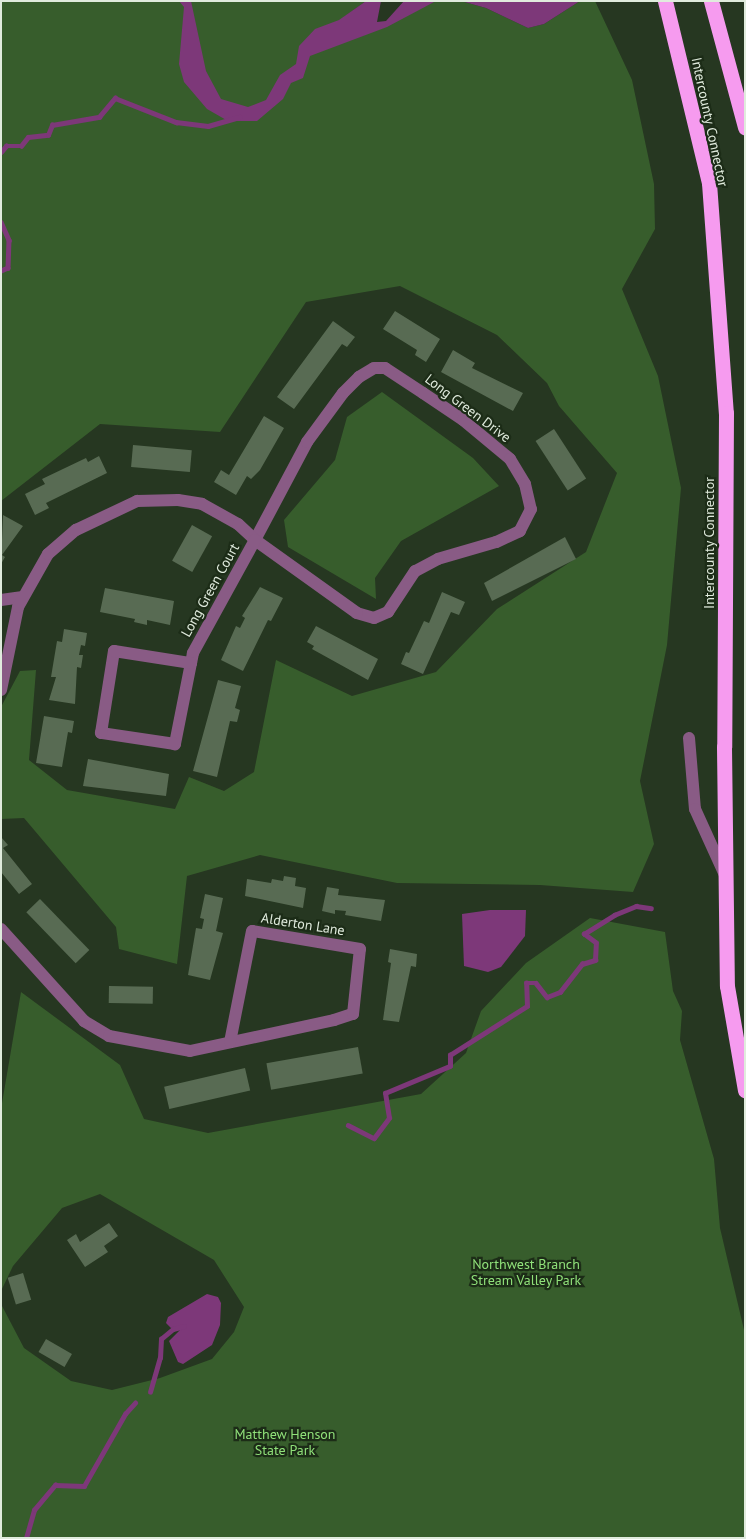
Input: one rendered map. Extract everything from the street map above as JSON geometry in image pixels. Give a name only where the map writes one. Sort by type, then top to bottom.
[{"type":"highway","name":"Intercounty Connector","points":[[665,1],[709,183],[726,413],[725,875],[727,986],[745,1090]]},
{"type":"highway","points":[[712,1],[740,101],[745,127]]},
{"type":"street","name":"Long Green Drive","points":[[1,690],[23,597],[48,554],[76,530],[137,501],[178,500],[202,504],[238,524],[255,540],[357,613],[374,618],[388,612],[415,571],[438,559],[496,542],[520,531],[531,509],[525,484],[510,459],[463,420],[423,392],[386,368],[374,368],[359,377],[343,393],[307,442],[255,540]]},
{"type":"street","name":"Long Green Court","points":[[191,663],[114,651],[101,732],[175,744],[191,663],[219,601],[255,540]]},
{"type":"street","points":[[1,600],[23,597]]},
{"type":"street","points":[[689,738],[695,809],[725,875]]},
{"type":"street","name":"Alderton Lane","points":[[1,929],[84,1021],[109,1036],[190,1051],[230,1042],[353,1014],[360,948],[252,931],[230,1042]]},
{"type":"green space","points":[[1,1],[366,1],[344,17],[362,36],[436,1],[461,1],[486,8],[528,28],[544,24],[580,1],[595,1],[632,80],[654,184],[655,229],[622,289],[658,376],[681,488],[667,645],[640,781],[654,844],[633,892],[540,885],[397,883],[260,855],[187,876],[177,964],[119,949],[116,927],[24,818],[1,819],[1,707],[20,671],[36,670],[29,760],[67,790],[175,809],[189,777],[224,791],[254,772],[276,660],[352,696],[436,672],[497,609],[586,552],[617,473],[559,406],[547,383],[497,335],[400,286],[306,302],[220,432],[100,424],[1,501]]},
{"type":"green space","points":[[382,392],[473,458],[499,486],[401,541],[375,578],[376,599],[288,547],[284,520],[335,460],[347,417]]},
{"type":"green space","name":"Northwest Branch Stream Valley Park","points":[[590,918],[665,932],[673,991],[682,1011],[680,1040],[714,1159],[720,1228],[745,1334],[745,1538],[1,1538],[1,1304],[24,1348],[71,1381],[112,1390],[160,1378],[212,1359],[234,1332],[244,1307],[214,1260],[100,1194],[62,1208],[13,1266],[1,1291],[1,1109],[21,992],[120,1065],[144,1119],[208,1133],[421,1094],[466,1053],[481,1011],[526,963]]},
{"type":"shaded area","points":[[179,1],[191,1],[206,71],[221,99],[248,107],[266,100],[280,75],[296,64],[299,46],[315,29],[339,20],[366,1],[381,1],[377,22],[386,21],[404,1],[436,1],[387,27],[310,56],[303,78],[291,83],[283,99],[257,121],[228,121],[207,109],[184,82],[179,64],[184,7]]},
{"type":"shaded area","points":[[461,1],[580,1],[544,24],[528,28],[486,8]]},
{"type":"shaded area","points":[[490,910],[526,910],[525,936],[501,967],[488,972],[464,966],[462,914]]},
{"type":"shaded area","points":[[207,1294],[218,1297],[221,1303],[220,1325],[212,1345],[183,1364],[178,1362],[169,1341],[184,1326],[171,1328],[166,1323],[168,1317]]},
{"type":"building","points":[[395,311],[440,339],[426,362],[415,355],[417,350],[383,329]]},
{"type":"building","points":[[333,321],[355,337],[347,347],[342,344],[294,409],[277,397]]},
{"type":"building","points":[[453,350],[475,363],[472,368],[523,393],[513,411],[441,372]]},
{"type":"building","points":[[264,416],[284,428],[260,470],[251,479],[247,476],[236,495],[214,482],[221,470],[229,475]]},
{"type":"building","points":[[554,429],[586,478],[568,490],[536,441]]},
{"type":"building","points":[[133,445],[192,450],[190,472],[131,467]]},
{"type":"building","points":[[99,456],[107,473],[46,503],[49,508],[35,515],[25,494],[45,484],[42,479],[86,458],[88,462]]},
{"type":"building","points":[[3,515],[23,526],[2,555],[5,557],[1,564]]},
{"type":"building","points":[[192,525],[212,536],[192,572],[172,561]]},
{"type":"building","points":[[565,537],[576,559],[492,601],[484,583]]},
{"type":"building","points":[[260,587],[283,598],[271,621],[268,620],[243,671],[221,660],[236,626],[240,628],[245,618],[242,616]]},
{"type":"building","points":[[105,588],[174,601],[170,625],[147,620],[147,625],[134,622],[135,619],[100,612]]},
{"type":"building","points":[[442,592],[465,602],[459,615],[451,612],[423,674],[401,664],[406,652],[409,653],[424,621],[429,623]]},
{"type":"building","points":[[316,626],[378,659],[368,680],[312,649],[314,646],[307,642]]},
{"type":"building","points":[[64,629],[87,633],[85,646],[81,645],[79,655],[83,655],[81,668],[77,667],[75,704],[49,700],[56,677],[51,677],[57,641],[62,642]]},
{"type":"building","points":[[218,680],[241,686],[235,708],[240,710],[237,722],[230,721],[217,777],[193,771]]},
{"type":"building","points":[[44,716],[74,721],[72,733],[68,732],[62,767],[36,763]]},
{"type":"building","points":[[88,759],[169,774],[166,796],[83,786]]},
{"type":"building","points":[[1,837],[8,845],[3,848],[32,884],[19,894],[1,872]]},
{"type":"building","points":[[284,876],[296,878],[295,886],[306,888],[303,908],[245,896],[247,879],[271,883],[272,879],[283,881]]},
{"type":"building","points":[[327,887],[339,889],[338,895],[385,900],[381,921],[345,915],[346,911],[335,910],[335,914],[322,911]]},
{"type":"building","points":[[205,894],[223,898],[216,931],[223,933],[210,980],[188,975],[196,928],[202,929],[204,919],[200,918]]},
{"type":"building","points":[[40,899],[89,950],[76,963],[26,912]]},
{"type":"building","points":[[390,949],[417,954],[416,967],[411,966],[399,1022],[383,1020],[391,963],[388,962]]},
{"type":"building","points":[[109,986],[153,987],[153,1004],[109,1003]]},
{"type":"building","points":[[358,1047],[363,1074],[271,1090],[266,1063]]},
{"type":"building","points":[[245,1068],[250,1090],[169,1109],[164,1087]]},
{"type":"building","points":[[109,1223],[118,1236],[104,1246],[108,1252],[85,1267],[67,1240],[76,1234],[80,1242]]},
{"type":"building","points":[[23,1273],[31,1300],[16,1304],[8,1278]]},
{"type":"building","points":[[46,1339],[72,1354],[64,1367],[38,1352]]},
{"type":"waterway","points":[[1,152],[6,146],[21,146],[28,137],[48,135],[52,125],[99,117],[115,98],[176,122],[208,126],[240,117]]},
{"type":"waterway","points":[[1,222],[9,240],[8,268],[1,271]]},
{"type":"waterway","points":[[348,1125],[374,1138],[389,1118],[385,1093],[450,1066],[450,1055],[527,1006],[526,983],[536,983],[547,997],[560,992],[582,964],[595,960],[596,943],[584,934],[614,915],[636,906],[651,908]]},
{"type":"waterway","points":[[150,1392],[160,1358],[161,1339],[173,1329],[184,1326]]},
{"type":"waterway","points":[[26,1538],[34,1510],[55,1485],[84,1486],[125,1414],[135,1403]]},
{"type":"park label","name":"Matthew Henson State Park","points":[[285,1442]]}]
